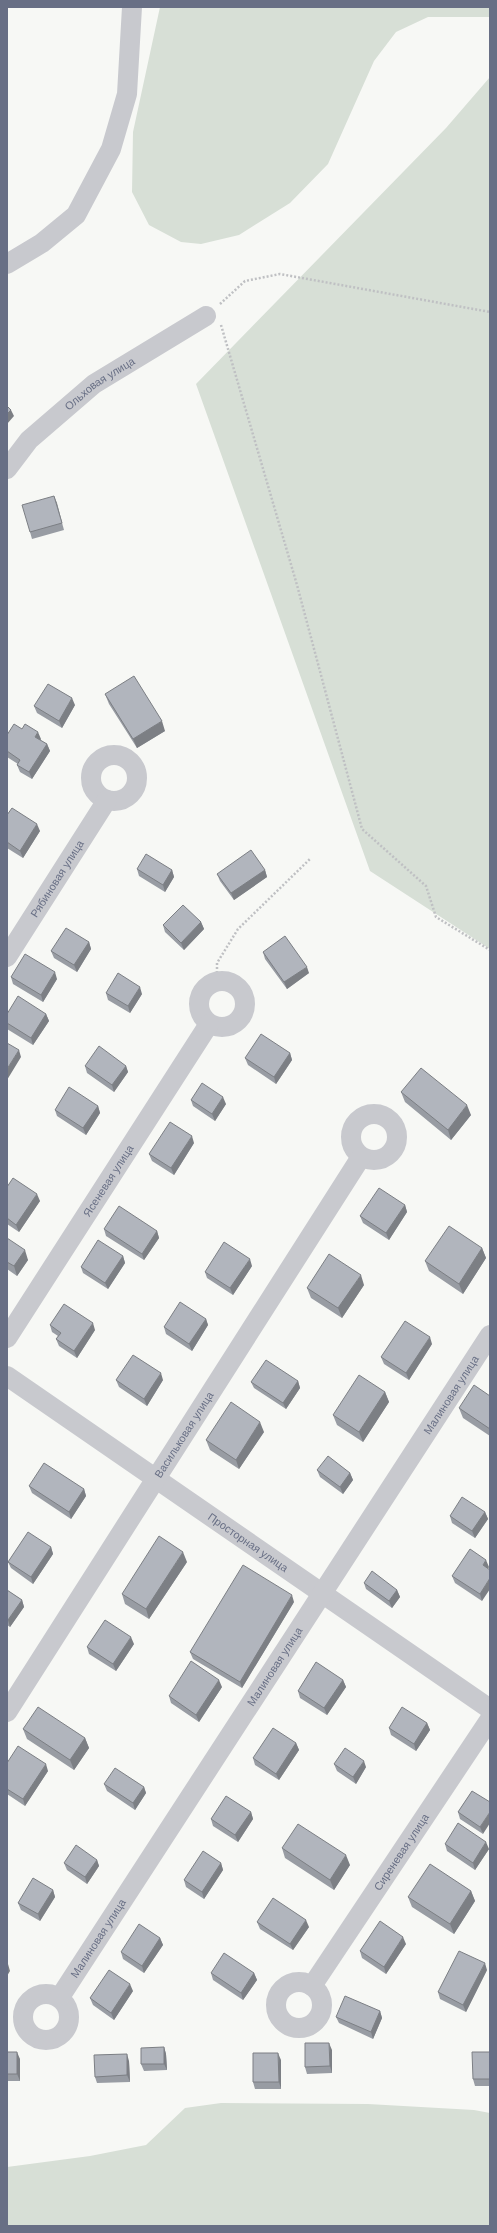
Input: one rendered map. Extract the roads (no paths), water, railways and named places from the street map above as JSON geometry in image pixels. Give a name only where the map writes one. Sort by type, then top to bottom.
[{"type":"street","points":[[7,264],[42,243],[76,215],[111,149],[127,94],[132,7]]},
{"type":"street","name":"Ольховая улица","points":[[7,469],[29,440],[94,384],[213,319]]},
{"type":"street","name":"Рябиновая улица","points":[[7,957],[107,800]]},
{"type":"street","points":[[217,981],[229,982],[239,989],[245,1000],[244,1012],[237,1022],[226,1028],[214,1027],[209,1024],[201,1015],[198,1003],[202,991],[206,986],[217,981]]},
{"type":"street","name":"Ясеневая улица","points":[[7,1338],[209,1024]]},
{"type":"street","name":"Васильковая улица","points":[[7,1712],[361,1157]]},
{"type":"street","name":"Малиновая улица","points":[[60,1997],[490,1335]]},
{"type":"street","name":"Просторная улица","points":[[7,1376],[490,1709]]},
{"type":"street","name":"Сиреневая улица","points":[[312,1986],[490,1719]]}]
